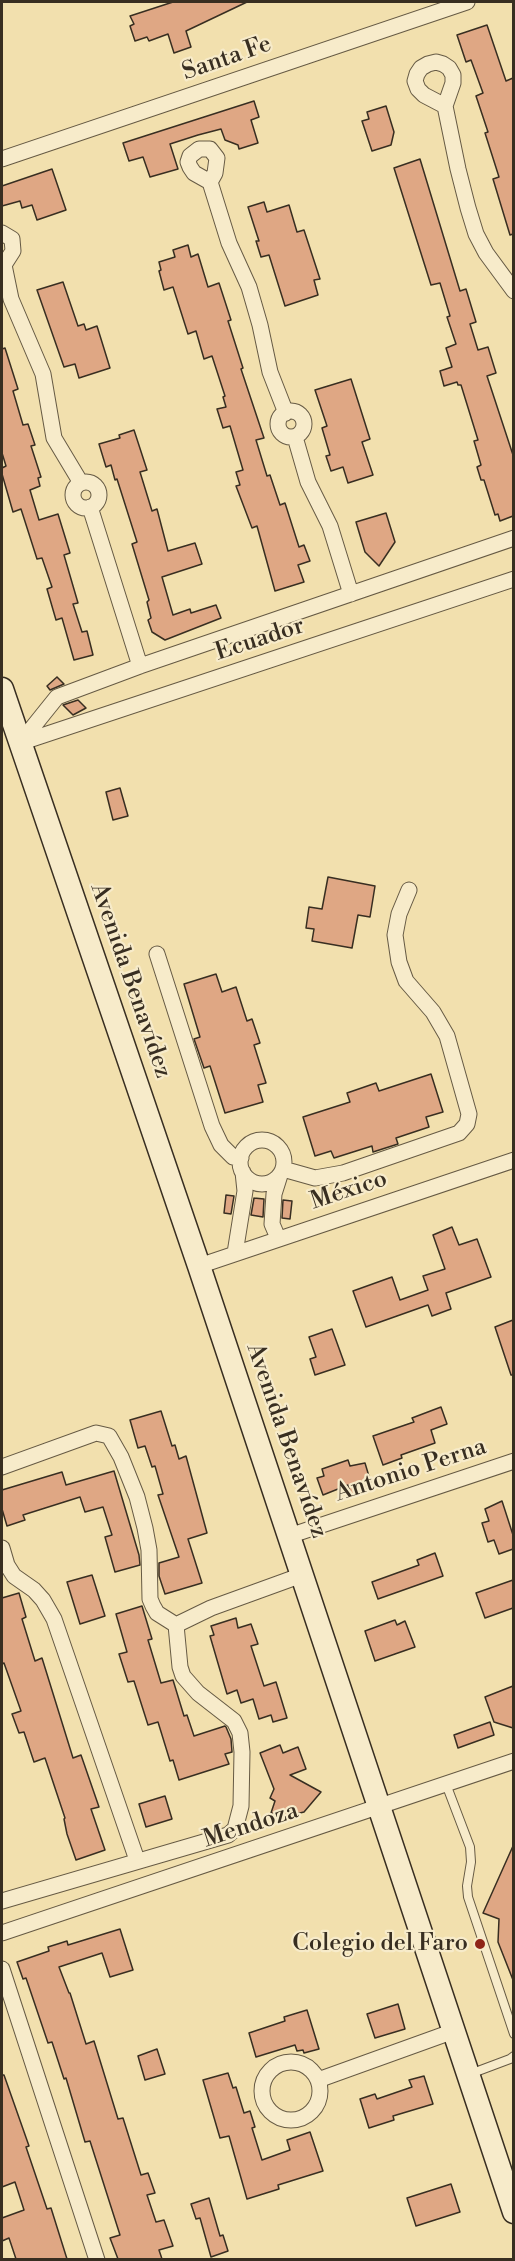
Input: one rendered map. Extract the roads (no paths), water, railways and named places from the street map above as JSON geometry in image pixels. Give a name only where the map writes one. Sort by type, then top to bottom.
[{"type":"main road","name":"Avenida Benavídez","points":[[2,690],[199,1266],[513,2211]]},
{"type":"street","name":"Santa Fe","points":[[2,159],[467,2]]},
{"type":"street","points":[[446,106],[458,169],[476,234],[486,253],[513,291]]},
{"type":"street","points":[[210,182],[235,260],[249,287],[270,372],[286,412],[298,413],[303,420],[304,428],[295,437],[308,482],[330,526],[351,594]]},
{"type":"street","points":[[2,233],[9,236],[14,244],[13,250],[3,264],[11,299],[43,374],[54,438],[81,483],[89,482],[99,490],[97,502],[90,507],[140,666]]},
{"type":"street","points":[[20,743],[57,697],[140,666],[513,538]]},
{"type":"street","name":"Ecuador","points":[[20,743],[513,579]]},
{"type":"street","points":[[281,1172],[315,1178],[343,1173],[459,1133],[467,1124],[469,1114],[447,1036],[433,1012],[406,981],[399,962],[395,935],[399,914],[409,890]]},
{"type":"street","points":[[157,954],[212,1126],[221,1145],[242,1165],[248,1178],[261,1184],[275,1180],[281,1172]]},
{"type":"street","points":[[235,1253],[245,1191],[242,1165],[248,1146],[261,1141],[274,1144],[283,1155],[281,1172],[274,1194],[272,1224],[278,1238]]},
{"type":"street","name":"México","points":[[199,1266],[513,1160]]},
{"type":"street","points":[[2,1467],[96,1433],[109,1436],[121,1457],[137,1497],[145,1528],[149,1550],[150,1599],[157,1613],[176,1626]]},
{"type":"street","name":"Antonio Perna","points":[[289,1536],[513,1461]]},
{"type":"street","points":[[2,1548],[8,1579],[34,1590],[54,1619],[137,1860]]},
{"type":"street","points":[[176,1626],[211,1608],[302,1575]]},
{"type":"street","points":[[2,1902],[137,1860],[228,1835],[235,1829],[239,1820],[242,1752],[240,1733],[234,1721],[198,1693],[183,1676],[176,1626]]},
{"type":"street","name":"Mendoza","points":[[2,1933],[513,1761]]},
{"type":"street","points":[[2,1969],[96,2259]]},
{"type":"street","points":[[318,2080],[454,2031]]},
{"type":"lane","points":[[446,1784],[470,1847],[468,1898],[513,2034]]},
{"type":"lane","points":[[468,2074],[504,2062],[513,2056]]},
{"type":"place","name":"Colegio del Faro","points":[[480,1944]]}]
